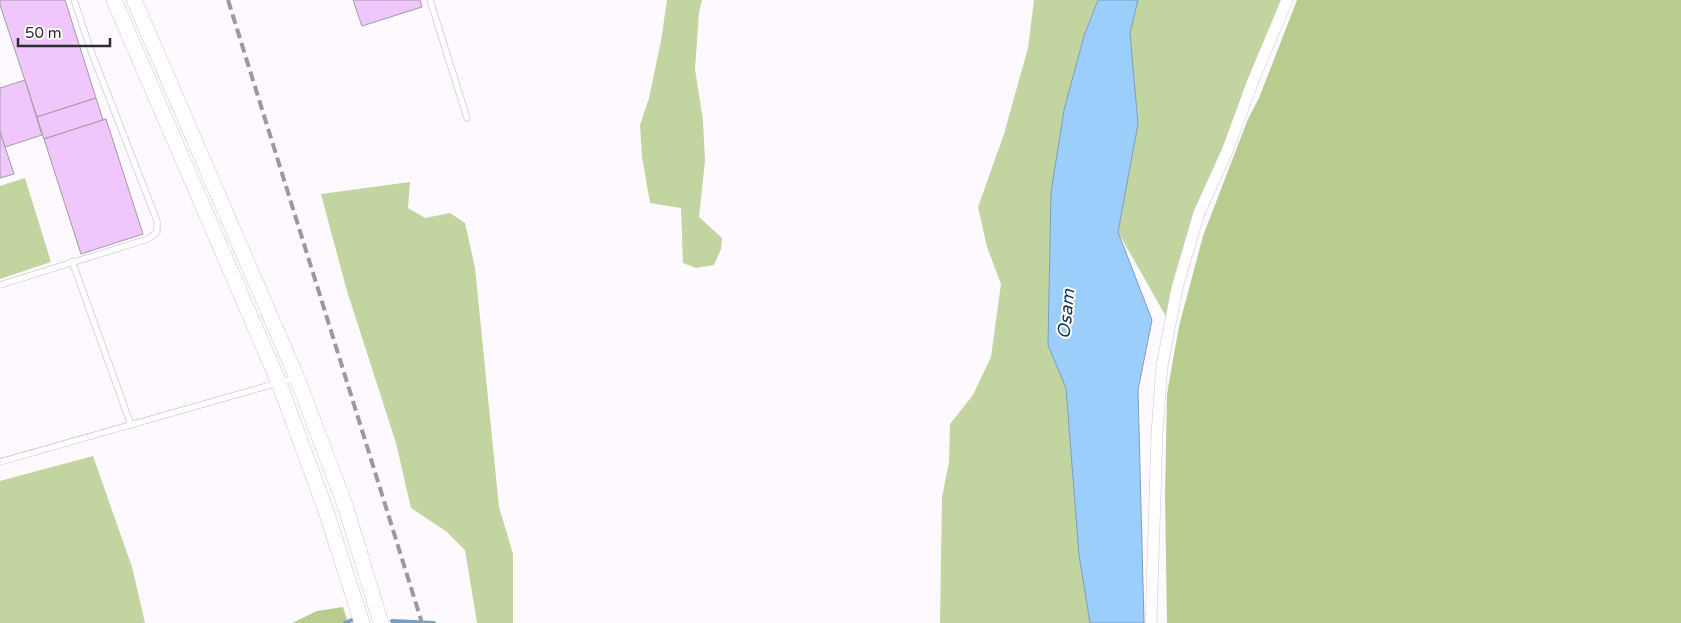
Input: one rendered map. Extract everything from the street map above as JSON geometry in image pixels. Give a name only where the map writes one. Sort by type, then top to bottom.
[{"type":"main road","points":[[114,0],[279,383],[326,511],[362,623]]},
{"type":"main road","points":[[134,0],[297,378],[345,505],[381,623]]},
{"type":"street","points":[[1151,623],[1157,433],[1162,366],[1178,288],[1199,213],[1228,148],[1253,81],[1287,0]]},
{"type":"lane","points":[[0,285],[148,238],[156,232],[158,221],[91,51],[74,0]]},
{"type":"lane","points":[[430,0],[467,118]]},
{"type":"lane","points":[[72,262],[131,425]]},
{"type":"lane","points":[[0,462],[297,378]]},
{"type":"green space","points":[[667,0],[702,0],[699,13],[695,69],[703,120],[705,161],[699,217],[722,238],[721,249],[714,265],[696,268],[683,263],[681,208],[650,203],[642,157],[640,125],[649,98],[661,41]]},
{"type":"green space","points":[[1034,0],[1098,0],[1084,36],[1064,110],[1051,192],[1048,345],[1066,388],[1079,555],[1090,623],[940,623],[942,497],[949,462],[950,424],[973,395],[991,357],[1001,284],[987,247],[978,207],[1004,134],[1028,48]]},
{"type":"green space","points":[[1138,0],[1286,0],[1212,179],[1168,320],[1118,232],[1138,124],[1130,33]]},
{"type":"green space","points":[[1297,0],[1681,0],[1681,623],[1167,623],[1165,496],[1167,394],[1179,326],[1203,236]]},
{"type":"green space","points":[[25,178],[51,262],[0,279],[0,186]]},
{"type":"green space","points":[[410,182],[408,208],[425,218],[450,213],[465,223],[475,268],[499,507],[513,554],[513,623],[477,623],[465,550],[447,532],[411,508],[396,443],[347,291],[321,194]]},
{"type":"green space","points":[[93,456],[132,567],[145,623],[0,623],[0,481]]},
{"type":"green space","points":[[343,607],[348,623],[292,623],[317,611]]},
{"type":"water","name":"Osam","points":[[1098,0],[1138,0],[1130,33],[1138,124],[1118,232],[1152,320],[1138,390],[1144,623],[1090,623],[1079,555],[1066,388],[1048,345],[1051,192],[1064,110],[1084,36]]},
{"type":"building","points":[[0,0],[65,0],[96,98],[37,117],[0,5]]},
{"type":"building","points":[[353,0],[420,0],[422,7],[362,26]]},
{"type":"building","points":[[25,80],[42,135],[5,147],[0,132],[0,88]]},
{"type":"building","points":[[96,98],[103,120],[44,139],[37,117]]},
{"type":"building","points":[[106,119],[143,234],[81,254],[44,139]]},
{"type":"building","points":[[0,132],[14,174],[0,178]]},
{"type":"waterway","points":[[345,623],[352,620]]},
{"type":"waterway","points":[[392,621],[434,623]]},
{"type":"railway","points":[[228,0],[422,623]]}]
